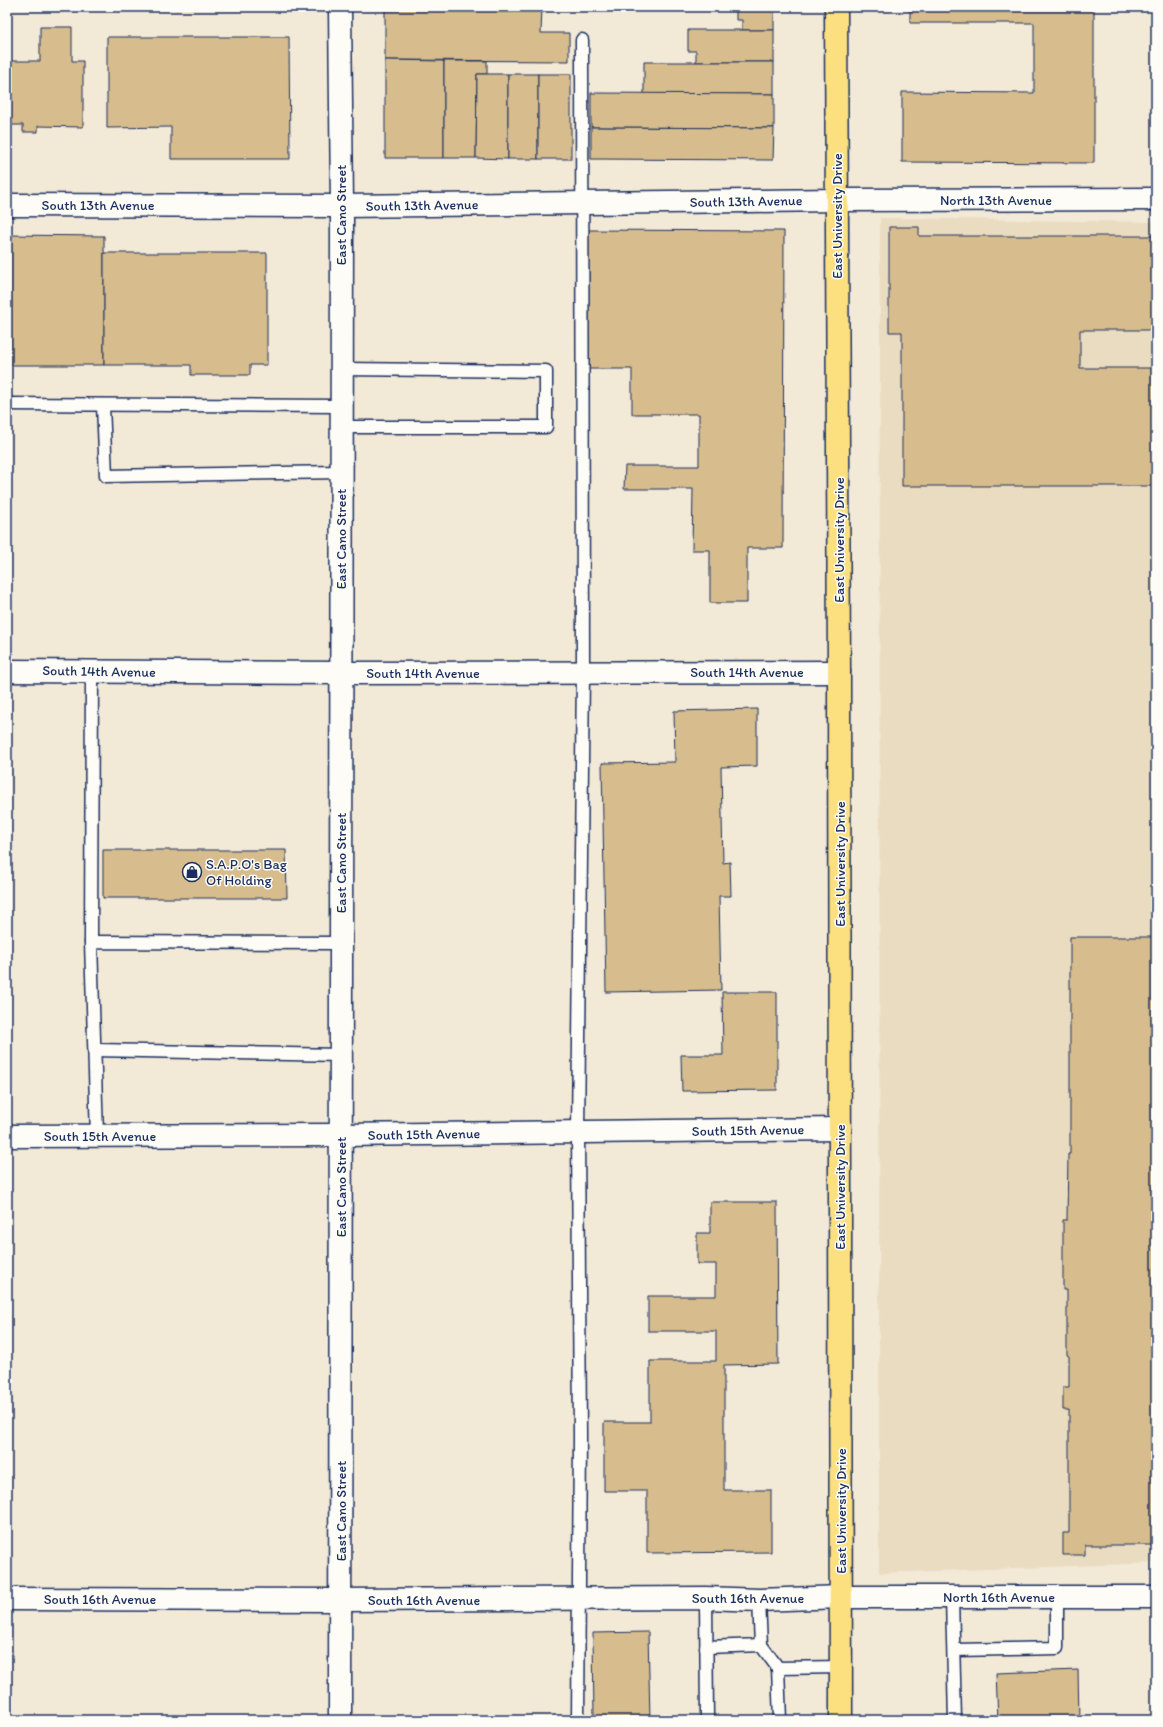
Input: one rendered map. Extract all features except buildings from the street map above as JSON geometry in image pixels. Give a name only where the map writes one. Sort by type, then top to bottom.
[{"type":"main road","name":"East University Drive","points":[[836,7],[842,1597],[841,1720]]},
{"type":"street","name":"East Cano Street","points":[[340,7],[342,206],[340,1720]]},
{"type":"street","name":"North 13th Avenue","points":[[837,200],[1156,199]]},
{"type":"street","name":"South 13th Avenue","points":[[7,205],[342,206],[837,200]]},
{"type":"street","name":"South 14th Avenue","points":[[7,670],[341,674],[839,672]]},
{"type":"street","name":"South 15th Avenue","points":[[7,1136],[341,1135],[840,1129]]},
{"type":"street","name":"North 16th Avenue","points":[[842,1597],[1156,1597]]},
{"type":"street","name":"South 16th Avenue","points":[[7,1599],[340,1600],[706,1598],[759,1600],[842,1597]]},
{"type":"lane","points":[[578,1720],[580,1437],[578,1132],[582,673],[582,40]]},
{"type":"lane","points":[[7,404],[104,405],[546,427],[546,371],[341,369]]},
{"type":"lane","points":[[104,405],[106,476],[342,472]]},
{"type":"lane","points":[[92,671],[91,942],[97,1136]]},
{"type":"lane","points":[[91,942],[341,943]]},
{"type":"lane","points":[[95,1050],[341,1055]]},
{"type":"lane","points":[[954,1650],[1057,1648],[1057,1597]]},
{"type":"lane","points":[[706,1598],[707,1720]]},
{"type":"lane","points":[[952,1598],[954,1720]]},
{"type":"lane","points":[[759,1600],[761,1644],[778,1668],[780,1720]]},
{"type":"lane","points":[[706,1647],[761,1644]]},
{"type":"lane","points":[[778,1668],[841,1667]]},
{"type":"shaded area","points":[[880,218],[1156,222],[1156,1563],[879,1573]]},
{"type":"place","name":"S.A.P.O's Bag Of Holding","points":[[192,872]]}]
